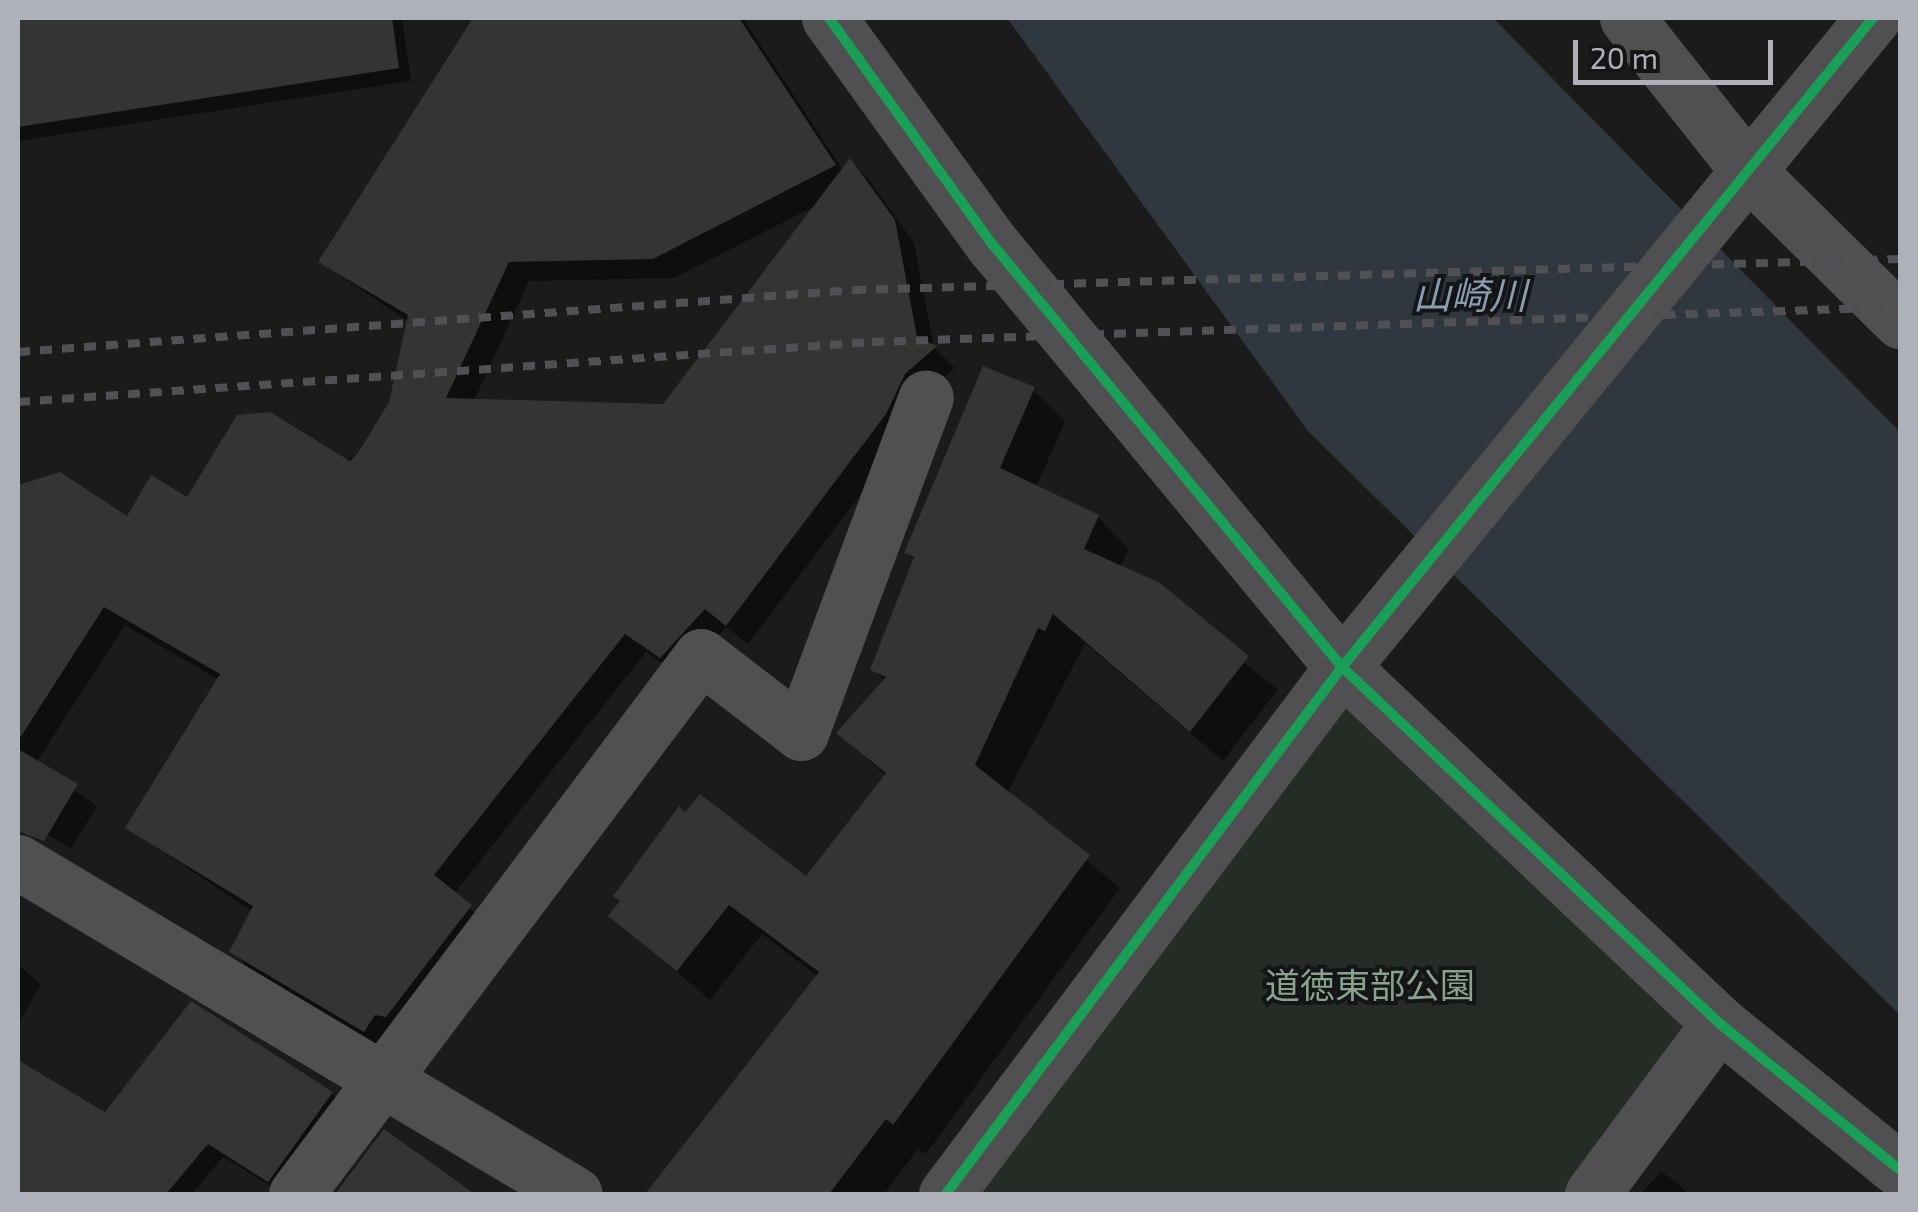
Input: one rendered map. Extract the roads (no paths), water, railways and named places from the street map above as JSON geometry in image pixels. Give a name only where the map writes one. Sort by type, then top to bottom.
[{"type":"street","points":[[830,18],[994,246],[1356,650],[1719,1023],[1900,1170]]},
{"type":"street","points":[[1627,18],[1738,189],[1900,321]]},
{"type":"street","points":[[946,1194],[1356,650],[1738,189],[1873,18]]},
{"type":"street","points":[[296,1194],[701,656],[801,733],[926,397]]},
{"type":"street","points":[[18,862],[574,1194]]},
{"type":"street","points":[[1592,1194],[1719,1023]]},
{"type":"water","name":"山崎川","points":[[1007,18],[1493,18],[1900,432],[1900,1015],[1308,431]]},
{"type":"railway","points":[[18,352],[854,290],[1900,259]]},
{"type":"railway","points":[[18,402],[872,342],[1900,307]]},
{"type":"park label","name":"道徳東部公園","points":[[1370,984]]}]
